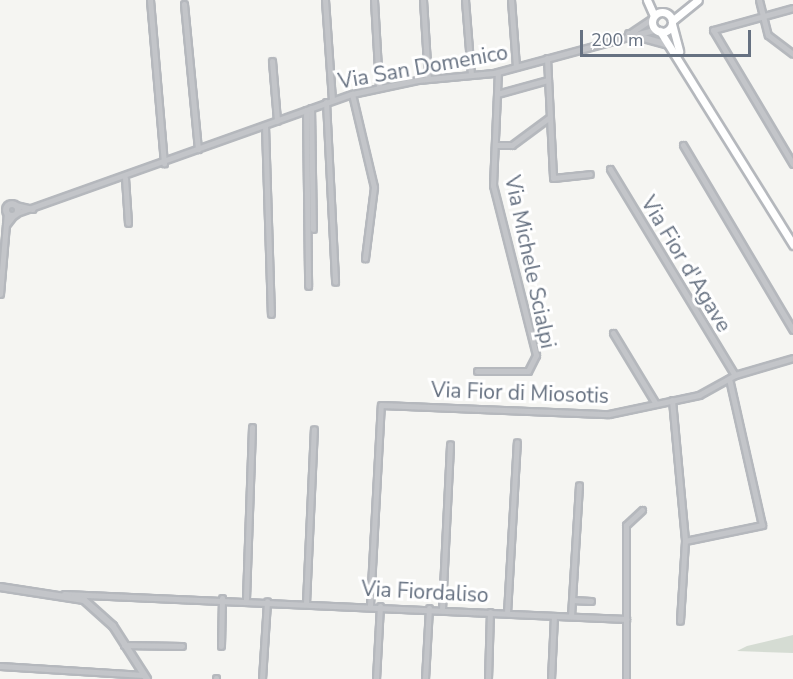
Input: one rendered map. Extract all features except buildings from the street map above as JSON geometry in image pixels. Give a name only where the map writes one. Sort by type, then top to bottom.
[{"type":"main road","points":[[647,0],[658,30],[681,56],[793,245]]},
{"type":"main road","points":[[658,30],[672,23],[698,0]]},
{"type":"main road","points":[[654,17],[665,12],[672,23],[681,56]]},
{"type":"street","points":[[150,0],[164,163]]},
{"type":"street","points":[[325,0],[335,282]]},
{"type":"street","points":[[374,0],[380,88]]},
{"type":"street","points":[[423,0],[428,78]]},
{"type":"street","points":[[465,0],[471,75]]},
{"type":"street","points":[[511,0],[516,67]]},
{"type":"street","points":[[759,0],[768,35],[793,54]]},
{"type":"street","points":[[184,4],[198,149]]},
{"type":"street","points":[[793,8],[713,30],[793,164]]},
{"type":"street","name":"Via San Domenico","points":[[629,33],[654,17]]},
{"type":"street","name":"Via San Domenico","points":[[11,214],[35,209],[125,178],[351,94],[428,78],[498,72],[629,33],[658,30]]},
{"type":"street","points":[[629,33],[673,47]]},
{"type":"street","points":[[547,58],[553,178],[590,174]]},
{"type":"street","points":[[272,61],[277,121]]},
{"type":"street","name":"Via Michele Scialpi","points":[[477,371],[528,371],[536,355],[493,184],[498,72]]},
{"type":"street","points":[[496,94],[548,80]]},
{"type":"street","points":[[351,94],[374,187],[366,258]]},
{"type":"street","points":[[309,109],[313,230]]},
{"type":"street","points":[[308,286],[309,109]]},
{"type":"street","points":[[495,145],[512,145],[550,117]]},
{"type":"street","points":[[265,126],[271,314]]},
{"type":"street","points":[[682,145],[793,330]]},
{"type":"street","name":"Via Fior d'Agave","points":[[610,169],[732,377],[762,525],[685,540]]},
{"type":"street","points":[[125,178],[128,223]]},
{"type":"street","points":[[0,204],[35,209]]},
{"type":"street","points":[[0,204],[11,214]]},
{"type":"street","points":[[0,294],[4,229],[14,205]]},
{"type":"street","points":[[11,214],[14,205]]},
{"type":"street","points":[[613,333],[656,404]]},
{"type":"street","name":"Via Fior di Miosotis","points":[[370,606],[381,405],[609,414],[672,400],[732,377],[793,358]]},
{"type":"street","points":[[672,400],[685,540],[680,621]]},
{"type":"street","points":[[246,599],[252,427]]},
{"type":"street","points":[[306,603],[314,429]]},
{"type":"street","points":[[507,613],[517,442]]},
{"type":"street","points":[[442,609],[450,444]]},
{"type":"street","points":[[571,616],[579,485]]},
{"type":"street","points":[[626,679],[626,525],[642,510]]},
{"type":"street","points":[[0,587],[64,594],[94,607],[124,645],[145,677]]},
{"type":"street","name":"Via Fiordaliso","points":[[64,594],[246,599],[626,619]]},
{"type":"street","points":[[221,646],[222,598]]},
{"type":"street","points":[[572,600],[591,601]]},
{"type":"street","points":[[262,679],[267,601]]},
{"type":"street","points":[[376,679],[380,606]]},
{"type":"street","points":[[425,679],[429,609]]},
{"type":"street","points":[[488,679],[490,612]]},
{"type":"street","points":[[551,679],[554,616]]},
{"type":"street","points":[[124,645],[182,646]]},
{"type":"street","points":[[0,666],[145,677]]},
{"type":"shaded area","points":[[793,635],[793,653],[737,651],[747,646]]}]
